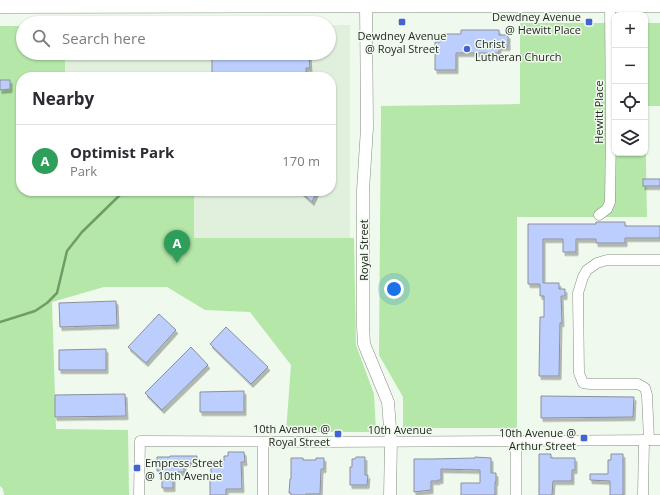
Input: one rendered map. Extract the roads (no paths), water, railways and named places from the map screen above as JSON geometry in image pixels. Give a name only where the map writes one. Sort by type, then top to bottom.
[{"type":"main road","points":[[0,6],[103,3],[493,3],[610,5],[624,3],[660,5]]},
{"type":"street","name":"Royal Street","points":[[366,3],[367,128],[363,190],[363,326],[364,344],[388,402],[391,441],[390,495]]},
{"type":"street","name":"Hewitt Place","points":[[599,215],[607,209],[610,202],[610,5]]},
{"type":"street","points":[[644,495],[647,394],[645,388],[638,384],[582,383],[579,373],[578,293],[587,270],[597,263],[607,260],[660,260]]},
{"type":"street","name":"10th Avenue","points":[[140,495],[140,441],[263,442],[660,440]]},
{"type":"street","points":[[516,441],[516,495]]},
{"type":"street","points":[[263,442],[263,495]]},
{"type":"waterway","points":[[0,322],[35,311],[47,303],[57,293],[67,251],[82,232],[119,196]]},
{"type":"place","name":"Dewdney Avenue @ Royal Street","points":[[402,22]]},
{"type":"place","name":"Dewdney Avenue @ Hewitt Place","points":[[589,22]]},
{"type":"place","name":"Christ Lutheran Church","points":[[467,49]]},
{"type":"place","name":"Optimist Park","points":[[177,263]]},
{"type":"place","name":"10th Avenue @ Royal Street","points":[[338,434]]},
{"type":"place","name":"10th Avenue @ Arthur Street","points":[[584,438]]},
{"type":"place","name":"Empress Street @ 10th Avenue","points":[[137,468]]}]
